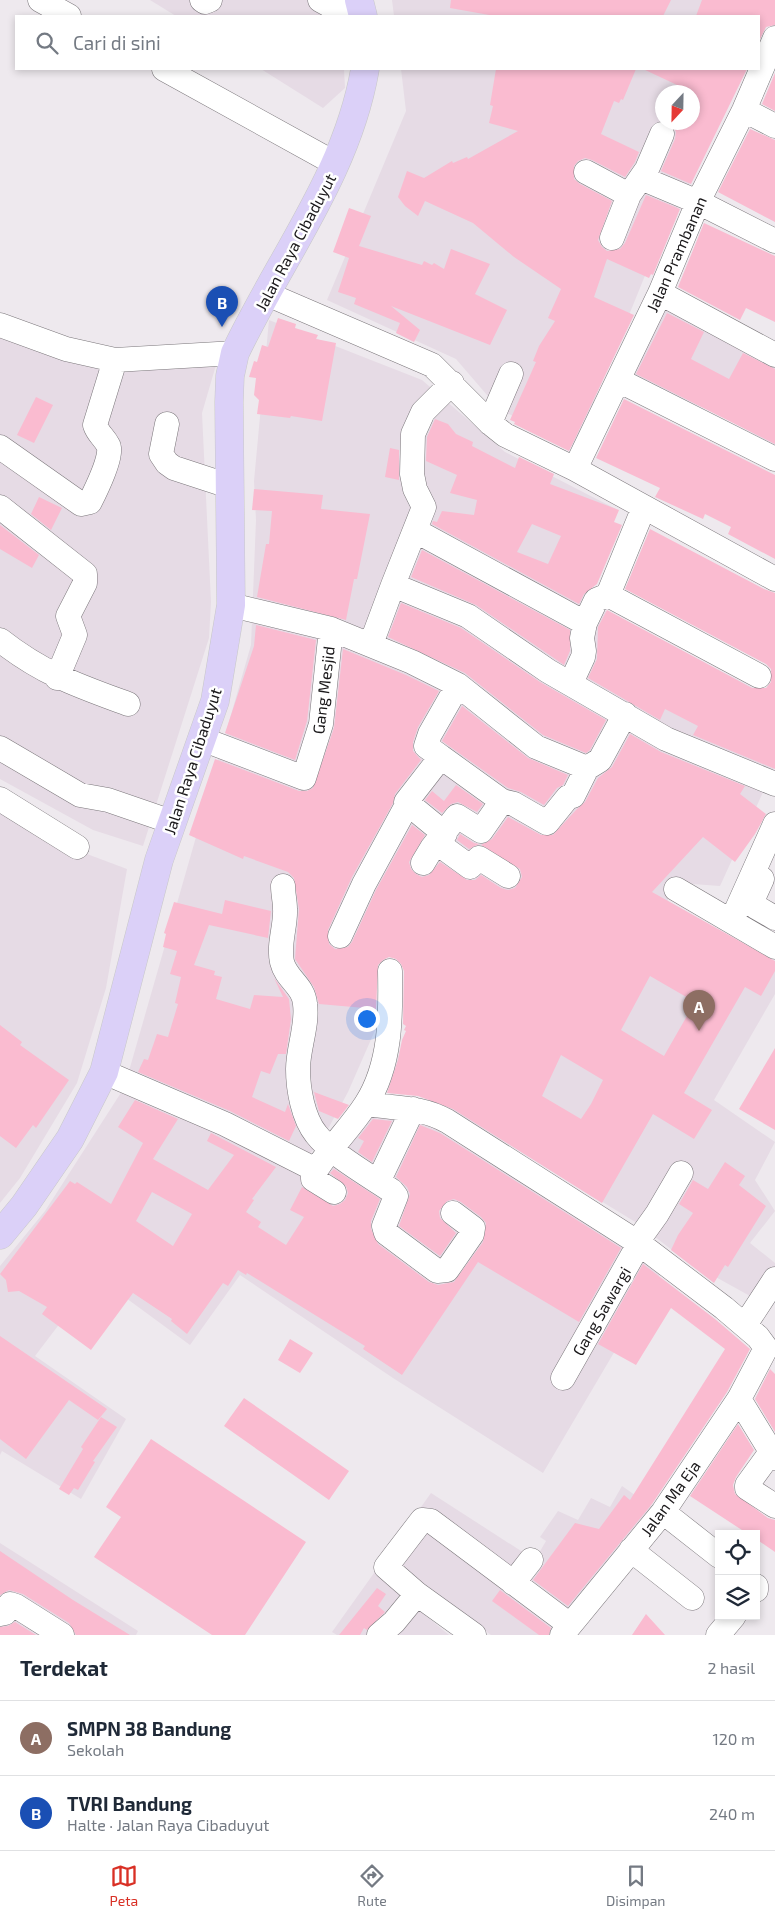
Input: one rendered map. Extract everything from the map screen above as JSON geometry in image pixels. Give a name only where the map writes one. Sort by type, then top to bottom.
[{"type":"main road","points":[[360,0],[363,15]]},
{"type":"main road","name":"Jalan Raya Cibaduyut","points":[[0,1235],[24,1206],[70,1139],[104,1072],[159,860],[215,701],[231,605],[230,376],[235,353],[327,186],[351,126],[365,70]]},
{"type":"street","points":[[40,0],[67,15]]},
{"type":"street","points":[[202,0],[206,2],[210,0]]},
{"type":"street","points":[[320,0],[348,15]]},
{"type":"street","name":"Jalan Prambanan","points":[[576,469],[660,293],[698,202],[744,110],[775,38]]},
{"type":"street","points":[[166,70],[336,164]]},
{"type":"street","points":[[744,110],[775,126]]},
{"type":"street","points":[[612,238],[635,187],[647,169],[662,134]]},
{"type":"street","points":[[586,172],[635,187],[698,202],[775,241]]},
{"type":"street","points":[[660,293],[775,355]]},
{"type":"street","points":[[267,294],[432,365],[490,423],[505,435],[576,469],[775,579]]},
{"type":"street","points":[[0,326],[66,349],[115,360],[235,353]]},
{"type":"street","points":[[0,447],[81,504],[90,502],[109,455],[108,445],[98,434],[95,425],[115,360]]},
{"type":"street","points":[[490,423],[511,374]]},
{"type":"street","points":[[618,380],[775,459]]},
{"type":"street","points":[[371,644],[424,507],[415,489],[412,474],[413,434],[423,412],[452,383]]},
{"type":"street","points":[[167,424],[161,454],[167,463],[174,468],[229,486]]},
{"type":"street","points":[[0,507],[85,574],[85,582],[68,616],[75,635],[57,678]]},
{"type":"street","points":[[571,683],[584,650],[582,638],[585,623],[596,600],[608,595],[644,507]]},
{"type":"street","points":[[416,531],[585,623]]},
{"type":"street","points":[[393,585],[468,616],[548,671],[666,739],[775,784]]},
{"type":"street","points":[[608,595],[759,676]]},
{"type":"street","points":[[231,605],[330,629]]},
{"type":"street","name":"Gang Mesjid","points":[[202,738],[304,778],[315,750],[321,724],[330,629],[371,644],[458,685],[536,747],[587,768]]},
{"type":"street","points":[[0,640],[21,656],[57,678],[128,704]]},
{"type":"street","points":[[458,685],[430,734],[426,746],[502,801],[514,804],[547,823],[568,797],[573,796],[587,768],[600,760],[625,714]]},
{"type":"street","points":[[0,748],[80,795],[108,800],[172,822]]},
{"type":"street","points":[[340,936],[364,884],[407,805],[406,802],[441,757]]},
{"type":"street","points":[[0,799],[77,846]]},
{"type":"street","points":[[423,863],[457,816],[481,831],[502,801]]},
{"type":"street","points":[[407,805],[470,867],[479,858],[508,876]]},
{"type":"street","points":[[732,920],[775,824]]},
{"type":"street","points":[[775,859],[757,888],[752,902],[756,907],[775,918]]},
{"type":"street","points":[[283,886],[285,909],[281,944],[282,962],[304,994],[306,1006],[298,1069],[308,1122],[316,1135],[331,1148],[396,1196],[384,1226],[386,1233],[436,1271],[447,1270],[472,1234],[473,1228],[452,1213]]},
{"type":"street","points":[[676,889],[732,920],[775,947]]},
{"type":"street","points":[[334,1192],[312,1178],[331,1148],[366,1104],[385,1053],[391,1011],[390,971]]},
{"type":"street","points":[[104,1072],[225,1124],[316,1170]]},
{"type":"street","points":[[366,1104],[428,1111],[447,1121],[638,1243],[745,1325],[775,1279]]},
{"type":"street","points":[[378,1182],[413,1109]]},
{"type":"street","name":"Gang Sawargi","points":[[563,1378],[638,1243],[681,1173]]},
{"type":"street","name":"Jalan Ma Eja","points":[[566,1630],[663,1512],[739,1399],[765,1352],[763,1342],[745,1325]]},
{"type":"street","points":[[739,1399],[773,1455],[747,1485],[747,1488],[775,1506]]},
{"type":"street","points":[[663,1512],[715,1553]]},
{"type":"street","points":[[474,1635],[417,1594],[386,1566],[404,1541],[425,1519],[431,1521],[513,1584],[566,1630]]},
{"type":"street","points":[[631,1550],[692,1598]]},
{"type":"street","points":[[513,1584],[531,1560]]},
{"type":"street","points":[[378,1635],[394,1622],[417,1594]]},
{"type":"street","points":[[0,1614],[5,1613],[10,1604],[16,1606],[62,1635]]},
{"type":"street","points":[[718,1635],[731,1620]]},
{"type":"shaded area","points":[[150,0],[337,0],[340,15],[174,15]]},
{"type":"shaded area","points":[[392,0],[775,0],[775,8],[760,39],[760,15],[394,15]]},
{"type":"shaded area","points":[[263,70],[344,70],[345,88],[323,108]]},
{"type":"shaded area","points":[[401,70],[745,70],[644,278],[575,448],[499,409],[456,359],[327,300],[406,111]]},
{"type":"shaded area","points":[[662,302],[775,347],[775,446],[715,412],[629,380]]},
{"type":"shaded area","points":[[269,320],[422,380],[505,452],[616,509],[588,602],[765,694],[775,766],[720,886],[666,882],[668,901],[775,963],[775,994],[714,1100],[775,1142],[755,1180],[775,1211],[750,1243],[775,1263],[775,1271],[750,1296],[685,1260],[637,1223],[427,1095],[388,1086],[408,1027],[401,907],[372,911],[376,1028],[348,1092],[329,1127],[308,1157],[127,1078],[251,645],[256,520],[254,481]]},
{"type":"shaded area","points":[[0,331],[216,365],[202,413],[211,602],[209,638],[143,846],[93,830],[0,779]]},
{"type":"shaded area","points":[[0,804],[87,854],[127,869],[106,988],[77,1083],[20,1178],[0,1203]]},
{"type":"shaded area","points":[[124,1088],[314,1181],[366,1110],[417,1118],[636,1252],[665,1266],[543,1473],[393,1378],[240,1275],[190,1345],[96,1276],[35,1356],[126,1419],[81,1499],[2,1451],[0,1455],[0,1266],[45,1211]]},
{"type":"shaded area","points":[[622,1486],[659,1512],[548,1635],[491,1635],[396,1566],[383,1580],[449,1635],[337,1635],[332,1632],[431,1493],[535,1560],[546,1541],[540,1537],[558,1511],[578,1520],[591,1498],[610,1507]]},
{"type":"shaded area","points":[[0,1543],[138,1631],[136,1635],[0,1635]]},
{"type":"building","points":[[451,0],[671,0],[664,15],[489,15],[450,8]]},
{"type":"building","points":[[702,0],[775,0],[775,25],[766,27],[760,39],[760,15],[696,15]]},
{"type":"building","points":[[496,70],[636,70],[623,100],[621,99],[619,103],[614,101],[601,134],[639,152],[635,162],[625,177],[585,158],[578,161],[574,166],[574,179],[612,201],[598,240],[607,251],[620,249],[625,243],[646,195],[680,209],[653,275],[651,274],[649,278],[607,259],[594,297],[634,315],[569,451],[514,424],[515,422],[510,420],[536,362],[533,361],[539,346],[555,321],[548,318],[561,289],[514,257],[473,223],[425,201],[418,216],[405,206],[398,197],[407,171],[424,178],[452,161],[453,163],[467,157],[468,159],[518,131],[489,123],[493,106],[490,105]]},
{"type":"building","points":[[645,70],[747,70],[691,184],[661,171],[675,139],[675,130],[700,130],[700,85],[677,85]]},
{"type":"building","points":[[775,73],[775,111],[762,104]]},
{"type":"building","points":[[750,129],[775,140],[775,222],[718,192]]},
{"type":"building","points":[[349,208],[371,216],[359,246],[422,265],[424,261],[432,265],[434,263],[444,269],[451,249],[490,264],[475,294],[507,310],[490,345],[391,306],[420,330],[414,342],[396,333],[400,323],[354,304],[356,298],[338,292],[349,258],[333,252]]},
{"type":"building","points":[[704,223],[775,256],[775,322],[746,308],[740,320],[678,287]]},
{"type":"building","points":[[667,313],[704,332],[691,359],[729,379],[743,353],[775,369],[775,444],[636,374]]},
{"type":"building","points":[[278,318],[296,324],[295,328],[318,335],[316,339],[336,343],[322,421],[291,416],[290,418],[257,414],[259,400],[254,395],[256,378],[249,377],[254,361],[257,362],[262,345],[268,347]]},
{"type":"building","points":[[36,397],[53,405],[34,443],[17,435]]},
{"type":"building","points":[[624,399],[775,475],[775,559],[728,534],[731,527],[705,514],[703,519],[655,497],[660,488],[596,458]]},
{"type":"building","points":[[435,419],[448,424],[456,434],[473,442],[472,446],[515,468],[519,457],[554,474],[550,484],[619,510],[614,522],[622,525],[597,584],[584,594],[579,604],[432,524],[433,521],[437,522],[442,511],[474,515],[477,500],[450,493],[457,475],[426,461],[427,437]],"holes":[[[532,524],[561,536],[548,564],[517,552]]]},
{"type":"building","points":[[390,448],[399,450],[399,480],[385,477]]},
{"type":"building","points":[[254,489],[323,495],[321,509],[370,514],[357,579],[354,579],[346,620],[257,597],[266,544],[269,544],[272,511],[252,510]]},
{"type":"building","points":[[39,497],[62,508],[51,530],[31,514]]},
{"type":"building","points":[[0,525],[39,555],[32,568],[0,549]]},
{"type":"building","points":[[650,529],[775,593],[775,769],[693,735],[698,726],[665,709],[660,720],[588,678],[597,659],[598,627],[607,610],[752,688],[766,688],[771,682],[771,669],[766,664],[625,589]]},
{"type":"building","points":[[422,550],[570,630],[570,651],[564,665],[476,605],[411,577]]},
{"type":"building","points":[[401,603],[461,628],[540,682],[606,720],[590,750],[586,753],[543,735],[465,673],[388,637]]},
{"type":"building","points":[[256,625],[316,640],[307,721],[295,760],[225,733],[254,646]]},
{"type":"building","points":[[343,649],[439,691],[418,727],[413,742],[413,751],[421,760],[395,794],[393,803],[352,877],[328,930],[329,944],[335,949],[348,947],[352,942],[376,890],[412,825],[425,835],[409,862],[411,869],[416,874],[422,877],[429,875],[440,862],[467,880],[475,880],[481,875],[501,888],[508,890],[515,888],[522,877],[520,869],[481,845],[492,839],[508,817],[541,835],[553,835],[585,802],[598,778],[612,767],[630,734],[661,752],[745,786],[740,794],[766,814],[755,834],[735,862],[703,837],[652,892],[775,961],[775,971],[761,996],[745,987],[684,1093],[712,1110],[694,1139],[653,1114],[602,1203],[453,1109],[418,1096],[387,1093],[406,1031],[404,1030],[406,1026],[403,1024],[404,971],[401,964],[396,959],[389,957],[378,965],[376,1009],[319,1004],[314,987],[295,959],[299,909],[294,878],[288,872],[244,856],[243,859],[189,835],[215,759],[299,791],[307,791],[313,788],[334,728]],"holes":[[[650,976],[695,1002],[664,1056],[621,1030]],[[561,1055],[603,1080],[581,1119],[542,1096]]]},
{"type":"building","points":[[462,706],[528,758],[568,775],[563,785],[557,788],[544,805],[521,792],[508,788],[442,741]]},
{"type":"building","points":[[456,785],[483,804],[477,812],[458,802],[451,804],[442,813],[425,800],[432,791],[444,801]]},
{"type":"building","points":[[460,834],[479,844],[469,849],[457,840]]},
{"type":"building","points":[[225,900],[271,911],[268,938],[209,925],[194,965],[215,971],[214,975],[222,977],[216,999],[250,1009],[254,995],[283,997],[274,978],[289,999],[291,1019],[286,1054],[278,1054],[270,1074],[261,1071],[252,1097],[285,1112],[288,1104],[296,1126],[289,1141],[230,1111],[138,1072],[144,1059],[148,1060],[157,1034],[168,1037],[178,1004],[175,1003],[181,977],[170,974],[177,951],[163,947],[166,934],[164,933],[174,902],[222,914]]},
{"type":"building","points":[[0,1025],[22,1042],[20,1045],[69,1080],[36,1128],[33,1125],[16,1148],[0,1136]]},
{"type":"building","points":[[775,1048],[775,1130],[739,1109]]},
{"type":"building","points":[[314,1092],[349,1105],[338,1119],[319,1111]]},
{"type":"building","points":[[135,1100],[178,1119],[153,1159],[208,1190],[234,1155],[207,1141],[211,1133],[276,1167],[252,1199],[254,1200],[246,1212],[261,1222],[258,1227],[286,1245],[304,1217],[290,1210],[302,1187],[333,1206],[345,1200],[348,1193],[346,1186],[330,1173],[334,1169],[380,1199],[371,1221],[371,1229],[378,1244],[429,1282],[438,1285],[454,1282],[483,1242],[486,1223],[461,1202],[454,1199],[447,1201],[439,1211],[440,1218],[456,1233],[440,1256],[399,1226],[410,1194],[407,1187],[396,1177],[420,1125],[440,1133],[621,1248],[579,1322],[478,1262],[402,1375],[363,1349],[365,1346],[247,1273],[246,1275],[238,1270],[228,1286],[223,1283],[187,1334],[171,1321],[172,1319],[133,1293],[91,1350],[42,1314],[47,1307],[19,1291],[8,1292],[6,1280],[0,1274],[70,1181],[75,1184],[77,1182],[111,1204],[143,1143],[118,1127]],"holes":[[[152,1192],[192,1214],[173,1246],[136,1221]]]},
{"type":"building","points":[[373,1119],[392,1121],[372,1162],[358,1152],[364,1141],[358,1138]]},
{"type":"building","points":[[725,1162],[745,1176],[739,1185],[766,1206],[728,1267],[725,1265],[714,1283],[671,1250],[678,1235],[693,1213],[679,1204],[693,1180],[708,1189]]},
{"type":"building","points":[[643,1264],[715,1319],[750,1349],[727,1392],[652,1504],[568,1606],[533,1580],[575,1523],[599,1529],[624,1495],[630,1500],[725,1349],[671,1308],[636,1365],[598,1344]]},
{"type":"building","points":[[0,1336],[107,1409],[98,1420],[69,1400],[26,1459],[0,1439]]},
{"type":"building","points":[[290,1339],[313,1353],[300,1373],[278,1360]]},
{"type":"building","points":[[770,1369],[775,1374],[775,1432],[755,1399]]},
{"type":"building","points":[[244,1398],[349,1471],[329,1500],[224,1426]]},
{"type":"building","points":[[101,1417],[117,1427],[93,1461],[95,1462],[78,1490],[74,1488],[69,1495],[59,1489],[83,1449],[81,1447]]},
{"type":"building","points":[[738,1424],[754,1450],[736,1477],[733,1485],[735,1494],[768,1518],[775,1520],[775,1552],[760,1542],[760,1530],[742,1530],[690,1496]]},
{"type":"building","points":[[151,1439],[306,1542],[245,1635],[212,1635],[94,1557],[121,1517],[106,1507]]},
{"type":"building","points":[[0,1551],[73,1600],[130,1635],[76,1635],[69,1623],[23,1594],[9,1590],[0,1595]]},
{"type":"building","points":[[377,1588],[386,1594],[378,1606],[385,1612],[367,1630],[364,1628],[360,1635],[339,1635]]},
{"type":"building","points":[[500,1590],[551,1628],[549,1635],[539,1635],[492,1601]]},
{"type":"building","points":[[646,1614],[665,1635],[632,1635]]},
{"type":"building","points":[[15,1622],[36,1635],[0,1635],[0,1627],[8,1626]]},
{"type":"place","name":"TVRI Bandung","points":[[222,327]]},
{"type":"place","name":"SMPN 38 Bandung","points":[[699,1031]]}]
